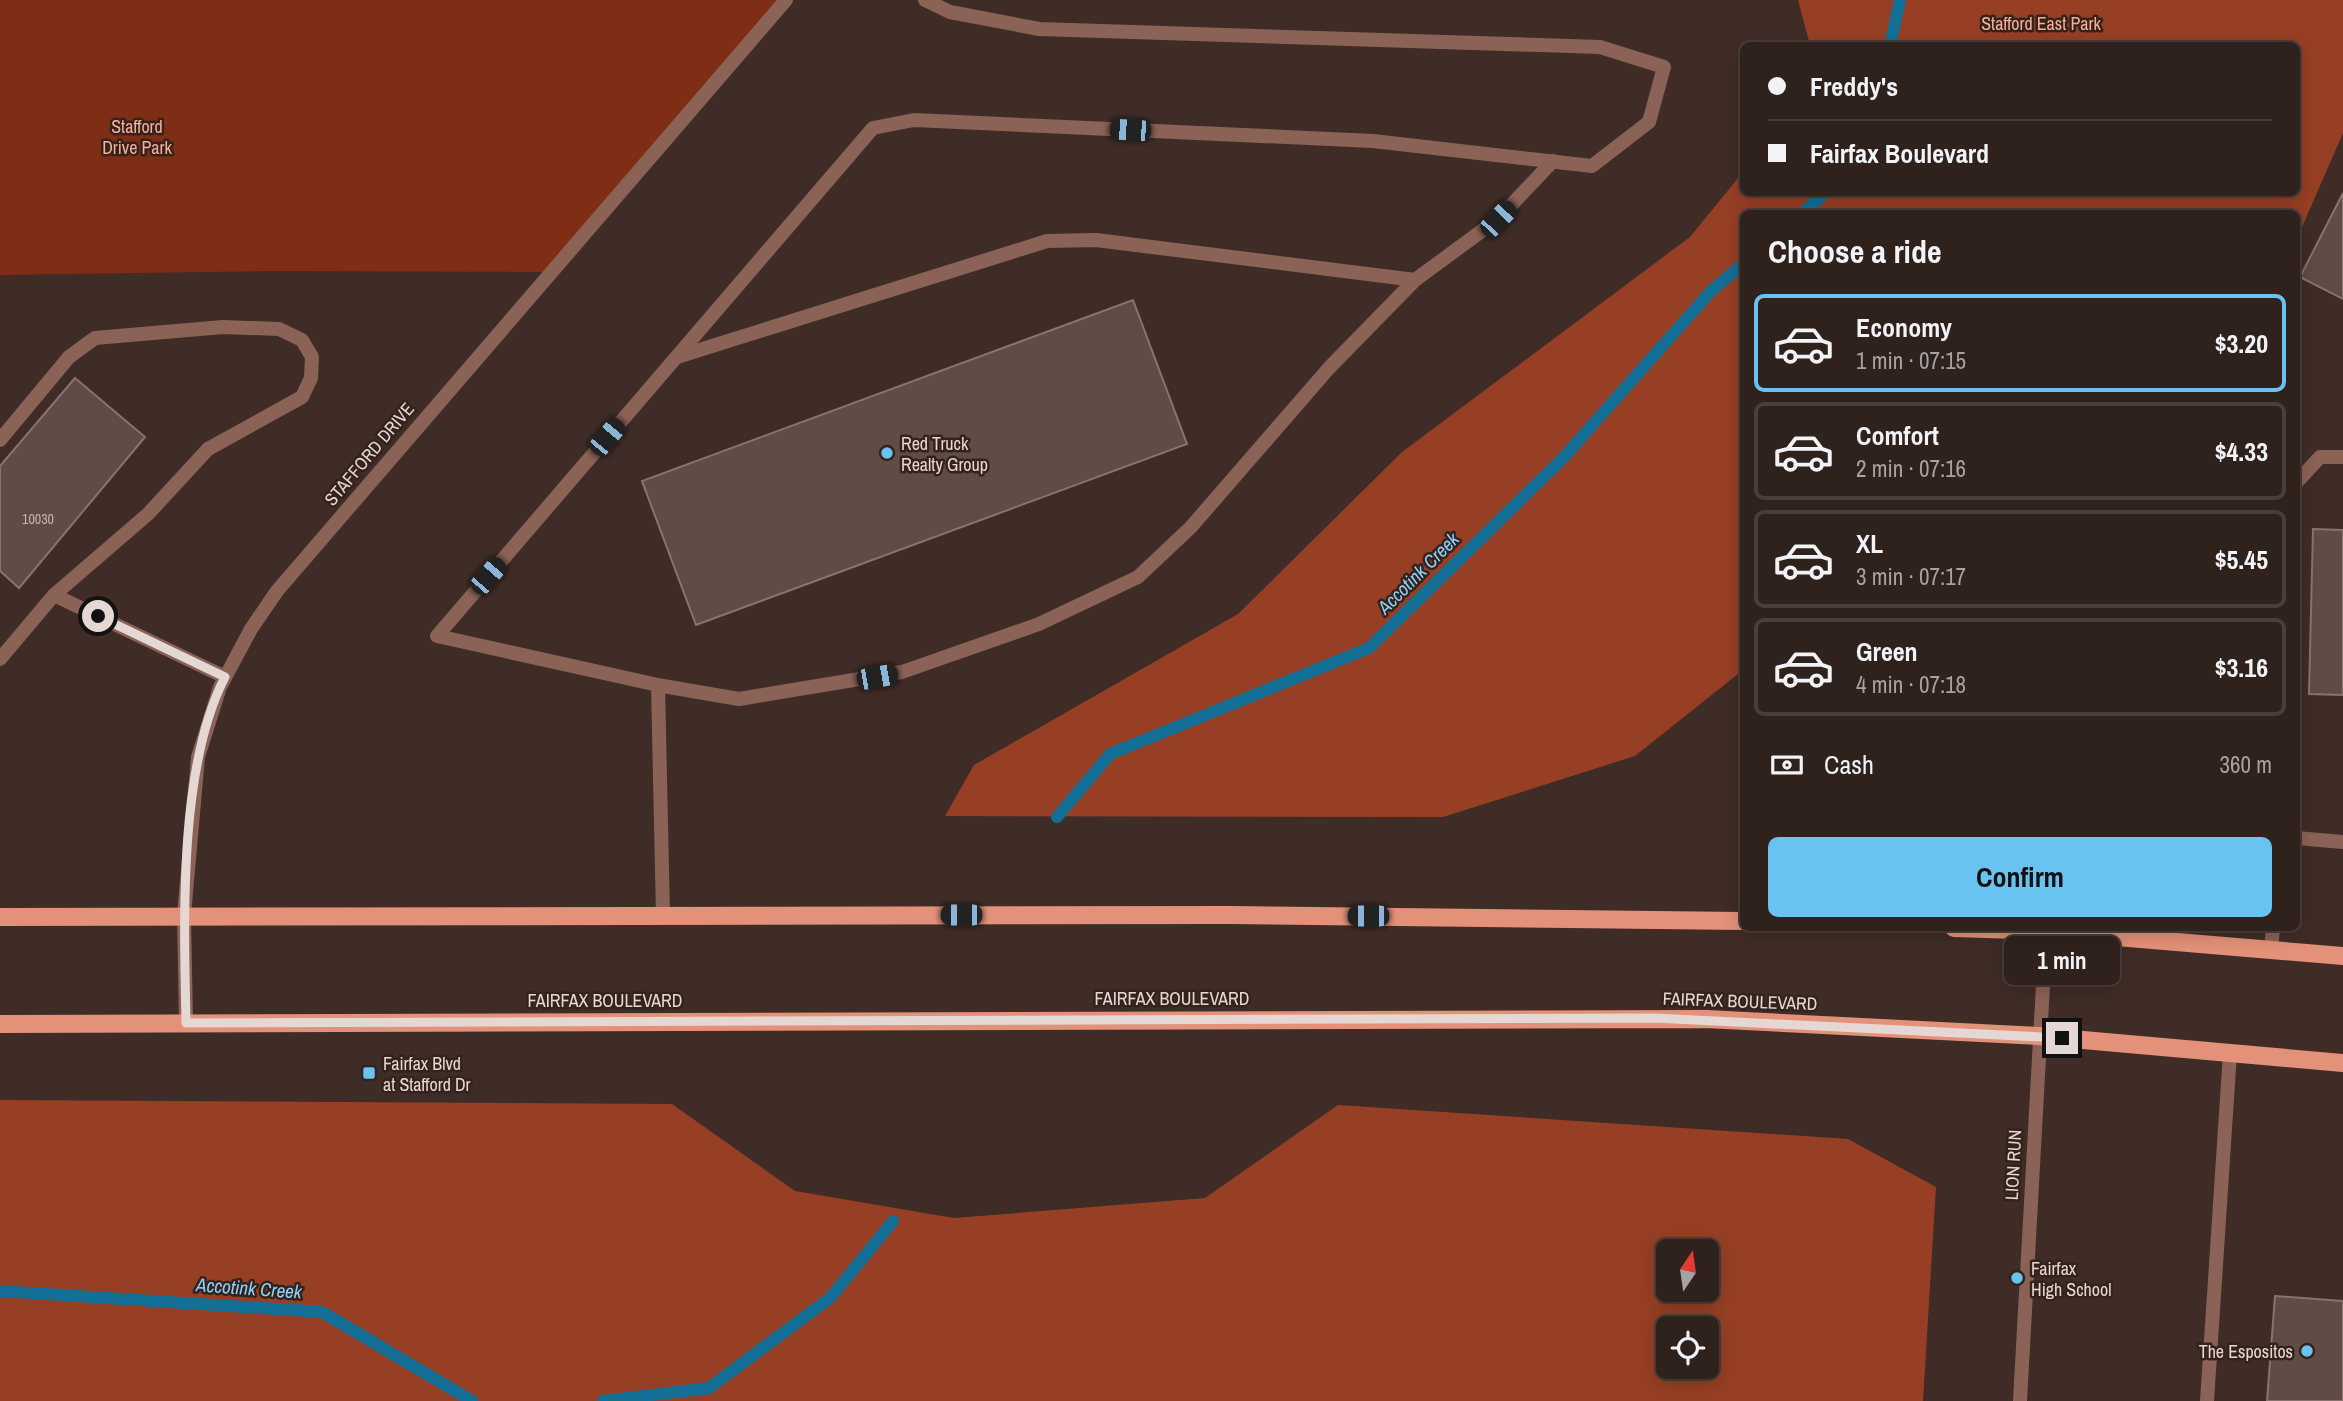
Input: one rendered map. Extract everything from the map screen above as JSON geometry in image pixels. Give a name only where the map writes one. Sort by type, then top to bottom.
[{"type":"main road","points":[[0,916],[1231,915],[1740,921]]},
{"type":"main road","points":[[2067,931],[2343,956]]},
{"type":"main road","name":"FAIRFAX BOULEVARD","points":[[0,1024],[1654,1018],[2038,1036],[2343,1063]]},
{"type":"street","name":"STAFFORD DRIVE","points":[[186,1023],[184,915],[198,757],[225,677],[251,629],[277,592],[786,0]]},
{"type":"street","points":[[925,0],[950,12],[1039,29],[1601,47],[1664,66],[1649,122],[1592,166],[1553,161],[1373,141],[914,120],[873,128],[436,636],[657,685],[739,699],[902,673],[1040,624],[1138,577],[1191,527],[1329,368],[1415,280],[1498,219],[1553,161]]},
{"type":"street","points":[[676,357],[1047,241],[1096,240],[1415,280]]},
{"type":"street","points":[[0,440],[69,357],[95,338],[223,327],[279,329],[302,340],[312,357],[311,378],[302,397],[208,449],[148,514],[54,595],[0,659]]},
{"type":"street","points":[[2300,479],[2320,457],[2343,457]]},
{"type":"street","points":[[54,595],[225,677]]},
{"type":"street","points":[[657,685],[663,915]]},
{"type":"street","points":[[2300,838],[2343,842]]},
{"type":"street","name":"LION RUN","points":[[2020,1401],[2046,931]]},
{"type":"street","points":[[2270,950],[2273,931]]},
{"type":"street","points":[[2207,1401],[2230,1054]]},
{"type":"green space","name":"Stafford Drive Park","points":[[0,0],[781,0],[549,272],[276,271],[0,275]]},
{"type":"green space","name":"Stafford East Park","points":[[1798,0],[2343,0],[2343,133],[2300,232],[2300,210],[1740,210],[1740,672],[1635,756],[1443,817],[945,816],[974,765],[1238,614],[1402,452],[1690,237],[1740,176],[1740,196],[2300,196],[2300,42],[1809,42]]},
{"type":"green space","points":[[0,1100],[672,1104],[795,1191],[954,1218],[1205,1198],[1338,1105],[1848,1139],[1936,1187],[1923,1401],[0,1401]]},
{"type":"building","points":[[2343,193],[2343,299],[2300,277]]},
{"type":"building","points":[[1133,300],[1187,444],[696,625],[642,481]]},
{"type":"building","points":[[75,378],[145,437],[19,588],[0,571],[0,466]]},
{"type":"building","points":[[2313,529],[2343,530],[2343,695],[2309,694]]},
{"type":"building","name":"The Espositos","points":[[2275,1296],[2343,1301],[2343,1401],[2267,1401]]},
{"type":"waterway","name":"Accotink Creek","points":[[1891,42],[1900,0]]},
{"type":"waterway","name":"Accotink Creek","points":[[1806,210],[1822,196]]},
{"type":"waterway","name":"Accotink Creek","points":[[1057,817],[1110,754],[1369,648],[1563,458],[1711,291],[1740,267]]},
{"type":"waterway","name":"Accotink Creek","points":[[603,1401],[709,1388],[830,1298],[893,1221]]},
{"type":"waterway","name":"Accotink Creek","points":[[0,1291],[322,1312],[472,1401]]},
{"type":"place","name":"Red Truck Realty Group","points":[[887,453]]},
{"type":"place","name":"Fairfax Blvd at Stafford Dr","points":[[369,1073]]},
{"type":"place","name":"Fairfax High School","points":[[2017,1278]]},
{"type":"place","name":"The Espositos","points":[[2307,1351]]},
{"type":"route","points":[[98,616],[225,677],[198,757],[184,915],[186,1023],[1654,1018],[2062,1038]]}]
